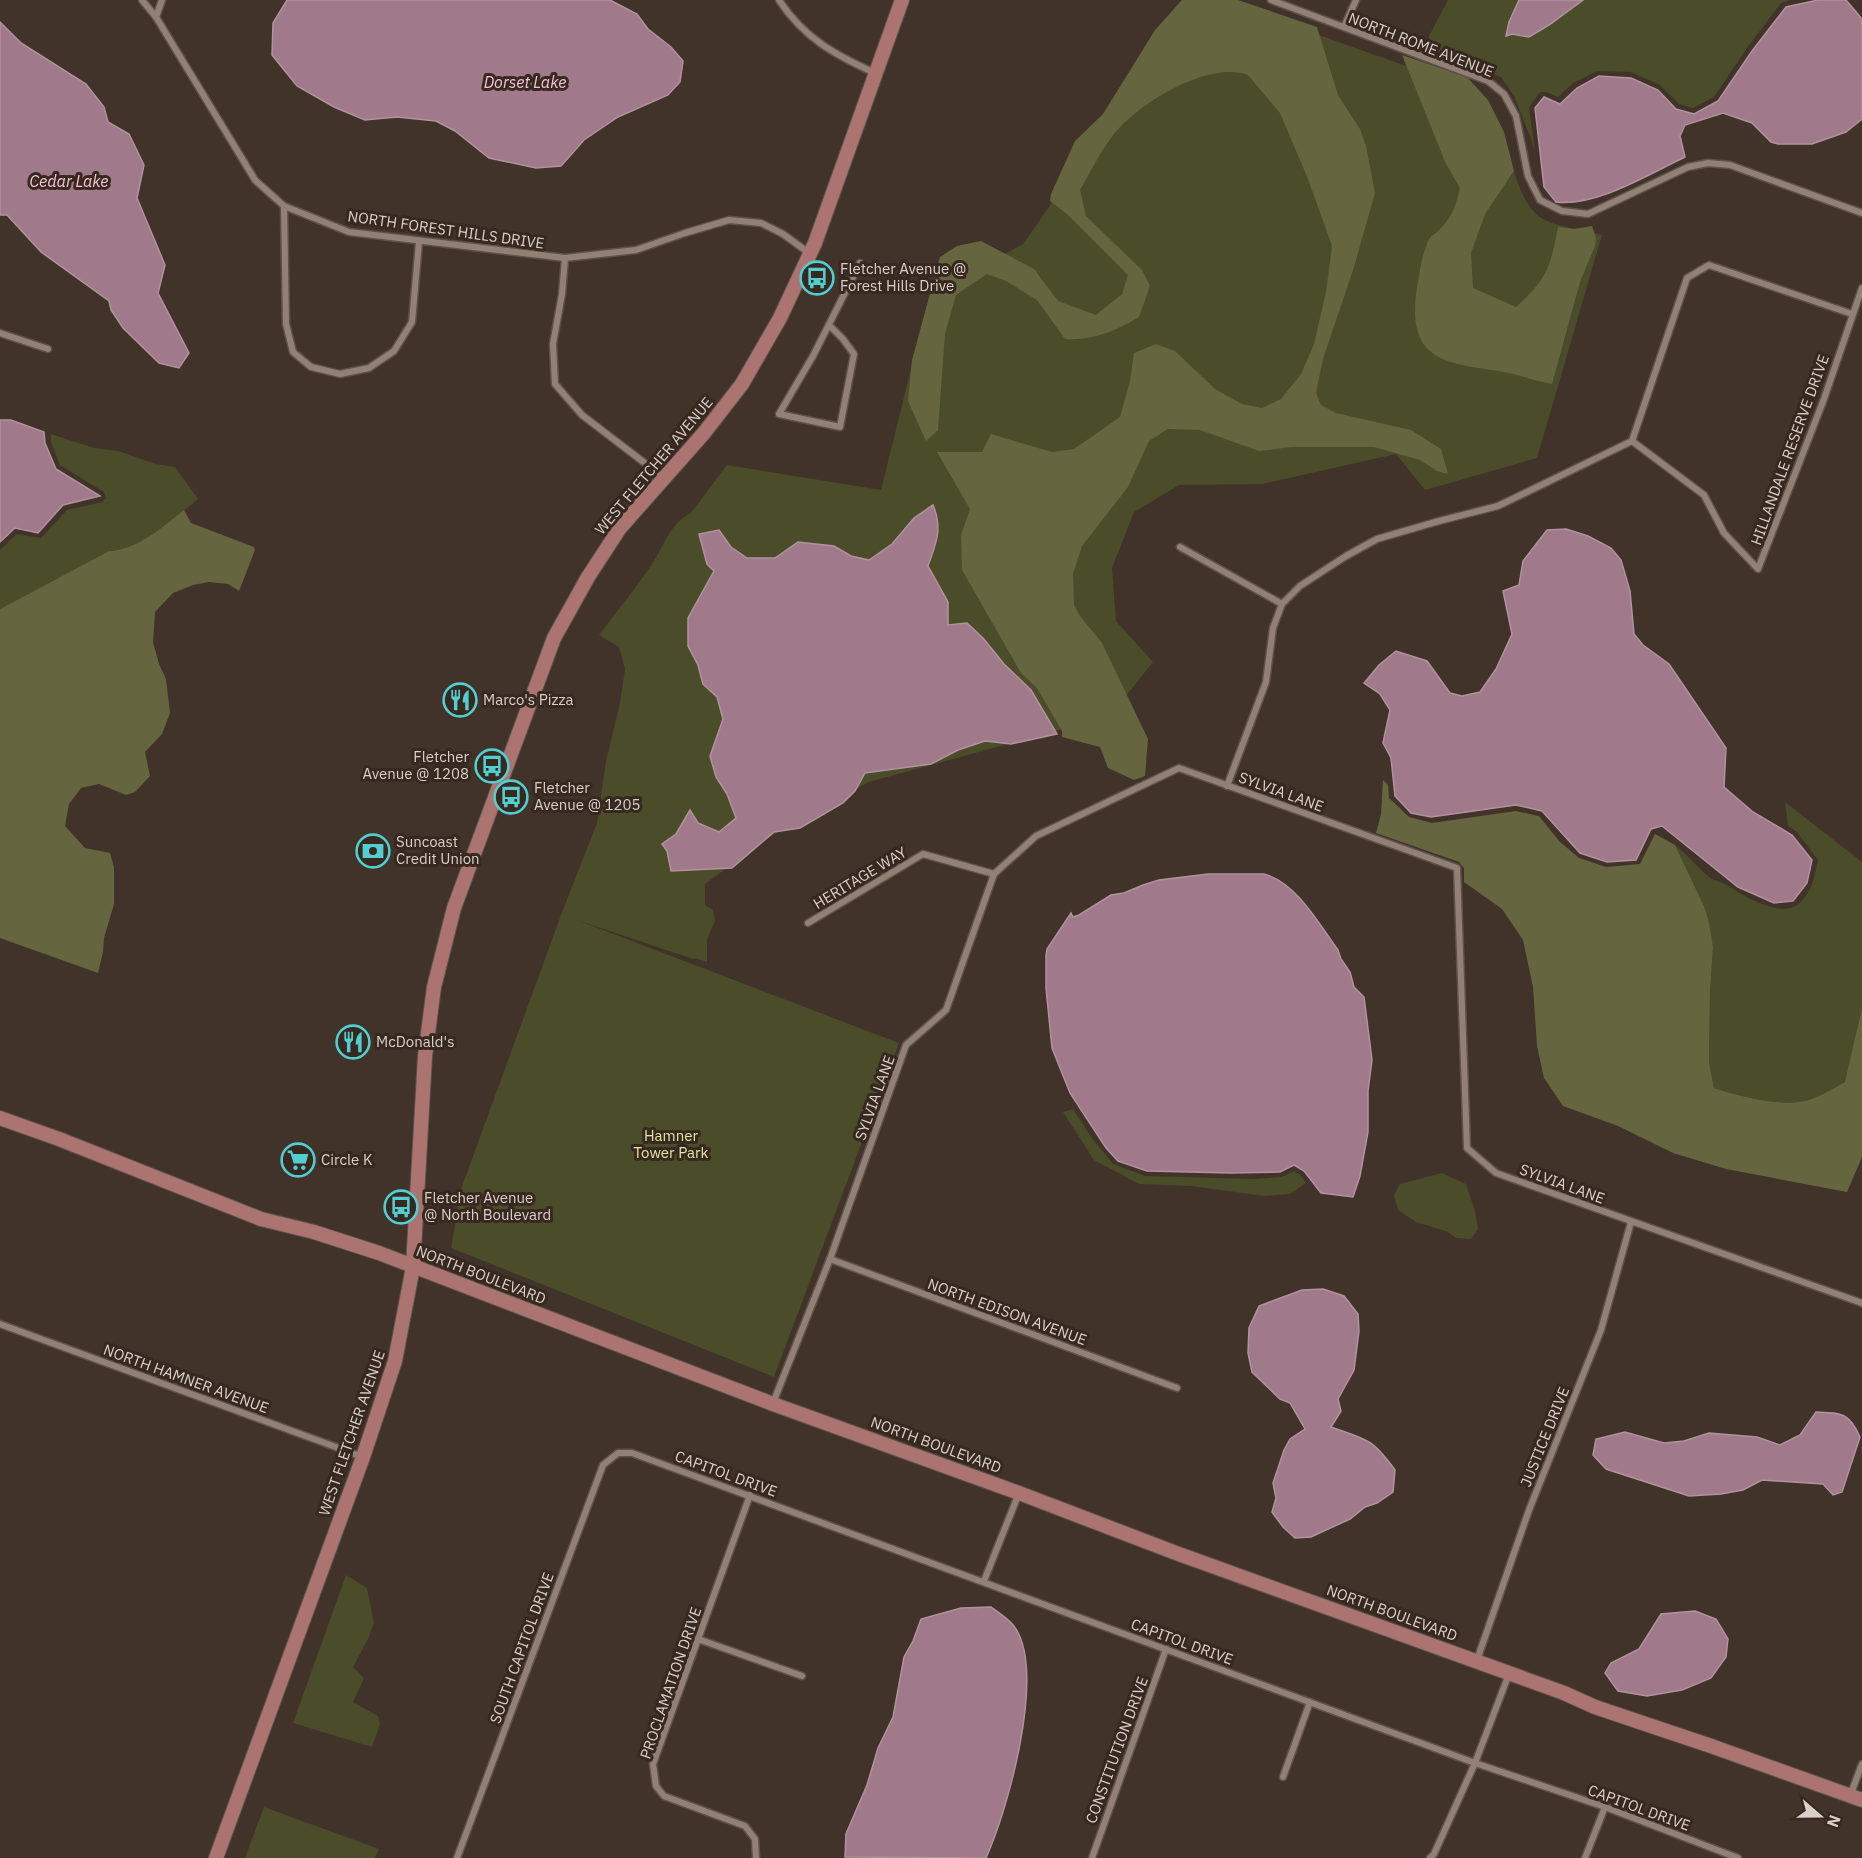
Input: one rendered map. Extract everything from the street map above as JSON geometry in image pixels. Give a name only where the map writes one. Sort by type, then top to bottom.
[{"type":"main road","name":"WEST FLETCHER AVENUE","points":[[216,1858],[363,1457],[395,1361],[412,1267],[425,1056],[434,987],[454,908],[554,638],[588,577],[620,528],[704,433],[742,384],[780,318],[810,254],[902,0]]},
{"type":"main road","name":"NORTH BOULEVARD","points":[[0,1118],[58,1138],[261,1218],[315,1232],[379,1253],[773,1404],[1510,1673],[1595,1707],[1856,1798]]},
{"type":"street","name":"NORTH FOREST HILLS DRIVE","points":[[142,0],[156,17],[255,180],[284,206],[349,232],[565,258],[636,250],[729,220],[761,223],[783,234],[810,254]]},
{"type":"street","points":[[156,17],[162,0]]},
{"type":"street","points":[[779,0],[812,39],[851,62],[876,73]]},
{"type":"street","name":"NORTH ROME AVENUE","points":[[1271,0],[1488,81],[1504,94],[1516,116],[1528,176],[1540,200],[1562,211],[1588,214],[1688,167],[1708,163],[1730,165],[1862,213]]},
{"type":"street","points":[[1344,27],[1356,0]]},
{"type":"street","points":[[284,206],[286,324],[293,352],[311,367],[340,374],[369,368],[394,351],[412,322],[419,242]]},
{"type":"street","points":[[565,258],[562,294],[553,344],[555,384],[582,415],[663,477]]},
{"type":"street","points":[[830,326],[854,354],[840,427],[778,414],[830,326],[860,263]]},
{"type":"street","points":[[1227,786],[1266,682],[1273,628],[1282,604],[1300,586],[1346,556],[1377,540],[1439,520],[1498,506],[1632,441],[1687,278],[1709,265],[1852,314]]},
{"type":"street","name":"HILLANDALE RESERVE DRIVE","points":[[1632,441],[1704,495],[1724,533],[1758,569],[1799,465],[1862,288]]},
{"type":"street","points":[[0,333],[48,349]]},
{"type":"street","points":[[1180,547],[1282,604]]},
{"type":"street","name":"SYLVIA LANE","points":[[773,1404],[830,1259],[906,1045],[946,1011],[994,874],[1036,836],[1179,768],[1456,868],[1467,1148],[1496,1173],[1862,1303]]},
{"type":"street","name":"HERITAGE WAY","points":[[808,923],[924,854],[994,874]]},
{"type":"street","name":"JUSTICE DRIVE","points":[[1477,1661],[1529,1510],[1601,1330],[1631,1222]]},
{"type":"street","name":"NORTH EDISON AVENUE","points":[[830,1259],[1177,1388]]},
{"type":"street","name":"NORTH HAMNER AVENUE","points":[[0,1324],[363,1457]]},
{"type":"street","name":"CAPITOL DRIVE","points":[[618,1454],[632,1453],[750,1495],[1475,1763],[1605,1807],[1738,1858]]},
{"type":"street","name":"SOUTH CAPITOL DRIVE","points":[[457,1858],[603,1465],[618,1454]]},
{"type":"street","points":[[984,1581],[1019,1493]]},
{"type":"street","name":"PROCLAMATION DRIVE","points":[[750,1495],[653,1764],[656,1786],[664,1796],[745,1826],[755,1839],[756,1858]]},
{"type":"street","points":[[698,1639],[802,1676]]},
{"type":"street","name":"CONSTITUTION DRIVE","points":[[1092,1858],[1166,1649]]},
{"type":"street","points":[[1430,1858],[1434,1854],[1475,1763],[1510,1673]]},
{"type":"street","points":[[1283,1777],[1310,1702]]},
{"type":"street","points":[[1856,1798],[1862,1764]]},
{"type":"street","points":[[1585,1858],[1605,1807]]},
{"type":"green space","name":"Hamner Tower Park","points":[[1220,0],[1471,89],[1508,180],[1514,171],[1521,191],[1532,210],[1548,222],[1602,235],[1537,458],[1425,490],[1396,454],[1262,484],[1179,485],[1134,512],[1112,568],[1116,621],[1153,662],[1110,716],[869,782],[766,839],[705,884],[705,905],[713,910],[715,921],[707,939],[707,962],[577,920],[899,1043],[774,1377],[451,1248],[461,1189],[597,823],[606,761],[620,703],[625,669],[619,647],[599,635],[646,573],[673,529],[691,513],[727,465],[881,490],[929,296],[1023,244],[1101,133]]},
{"type":"green space","points":[[1448,0],[1519,0],[1509,22],[1507,35],[1529,37],[1583,0],[1790,0],[1781,3],[1714,97],[1693,108],[1679,104],[1660,85],[1631,72],[1597,71],[1573,83],[1558,97],[1540,92],[1529,107],[1535,152],[1514,96],[1501,77],[1432,50],[1429,36]]},
{"type":"green space","points":[[51,434],[94,448],[118,451],[156,464],[175,467],[198,499],[146,539],[122,549],[109,551],[0,609],[0,550],[17,534],[41,538],[67,510],[102,502],[106,498],[104,492],[60,465],[51,442]]},
{"type":"green space","points":[[1785,802],[1862,862],[1862,1008],[1846,1082],[1811,1099],[1789,1103],[1749,1098],[1714,1088],[1709,1062],[1713,947],[1704,906],[1675,845],[1712,879],[1760,903],[1780,909],[1797,905],[1809,891],[1818,860],[1797,832],[1788,826]]},
{"type":"green space","points":[[1073,1109],[1091,1137],[1113,1164],[1145,1176],[1253,1179],[1281,1177],[1294,1171],[1306,1183],[1290,1194],[1265,1196],[1191,1186],[1139,1184],[1094,1160],[1063,1112]]},
{"type":"green space","points":[[1442,1173],[1466,1184],[1478,1229],[1471,1239],[1456,1238],[1448,1232],[1416,1222],[1398,1210],[1394,1195],[1400,1184]]},
{"type":"green space","points":[[346,1575],[367,1588],[374,1623],[353,1667],[364,1678],[353,1702],[378,1716],[380,1724],[372,1747],[293,1723]]},
{"type":"green space","points":[[264,1807],[379,1849],[375,1858],[245,1858]]},
{"type":"shaded area","points":[[1182,0],[1238,0],[1317,27],[1338,95],[1360,129],[1366,146],[1375,193],[1354,267],[1323,359],[1316,393],[1321,405],[1336,413],[1411,430],[1441,449],[1448,474],[1437,471],[1420,460],[1374,447],[1291,447],[1259,451],[1200,430],[1168,429],[1149,441],[1128,487],[1082,546],[1073,574],[1074,605],[1102,643],[1148,739],[1145,776],[1134,780],[1108,768],[1100,747],[1062,737],[1062,731],[1037,688],[1021,673],[962,570],[961,535],[970,509],[937,452],[982,452],[991,434],[1052,452],[1074,449],[1120,417],[1130,381],[1134,353],[1156,344],[1175,351],[1215,389],[1242,404],[1262,408],[1281,399],[1301,374],[1314,344],[1326,292],[1332,246],[1308,179],[1280,113],[1248,75],[1231,72],[1213,74],[1193,80],[1154,100],[1122,125],[1111,138],[1080,190],[1086,216],[1142,270],[1150,286],[1139,317],[1104,334],[1065,339],[1037,300],[1006,281],[987,274],[956,295],[945,334],[938,430],[926,441],[908,401],[912,360],[940,257],[957,246],[981,241],[1034,269],[1058,301],[1096,315],[1122,294],[1128,275],[1067,214],[1050,201],[1051,194],[1075,141],[1103,114],[1155,30]]},
{"type":"shaded area","points":[[1402,55],[1467,77],[1488,100],[1504,132],[1514,171],[1485,214],[1471,253],[1473,288],[1516,307],[1535,288],[1546,271],[1553,253],[1558,227],[1574,229],[1592,226],[1596,238],[1595,246],[1580,282],[1552,384],[1444,359],[1432,353],[1424,344],[1418,331],[1415,315],[1420,267],[1429,239],[1451,214],[1460,188],[1446,164]]},
{"type":"shaded area","points":[[184,510],[191,523],[254,547],[255,550],[239,591],[228,584],[209,582],[193,585],[173,593],[155,612],[153,642],[166,679],[170,713],[162,734],[145,752],[150,776],[135,792],[126,795],[99,784],[81,788],[69,804],[65,826],[85,848],[110,853],[114,867],[114,904],[104,938],[98,973],[0,938],[0,609],[109,551],[140,542]]},
{"type":"shaded area","points":[[1383,780],[1388,785],[1389,798],[1409,817],[1432,823],[1516,811],[1539,816],[1559,841],[1579,858],[1606,867],[1640,864],[1655,834],[1675,845],[1704,906],[1713,947],[1709,1062],[1714,1088],[1749,1098],[1789,1103],[1811,1099],[1845,1082],[1862,1008],[1862,1157],[1847,1192],[1726,1169],[1673,1153],[1618,1126],[1563,1106],[1544,1078],[1537,1046],[1533,987],[1523,940],[1502,909],[1464,882],[1464,868],[1459,862],[1376,833],[1381,814]]},
{"type":"water","name":"Dorset Lake","points":[[287,0],[610,0],[637,14],[648,29],[671,47],[683,61],[680,82],[668,95],[618,117],[584,140],[561,166],[536,168],[489,158],[455,131],[436,121],[397,117],[365,120],[334,107],[297,86],[272,55],[273,23]]},
{"type":"water","points":[[1519,0],[1583,0],[1529,37],[1512,34],[1506,36],[1509,22]]},
{"type":"water","points":[[1818,0],[1846,0],[1862,19],[1862,119],[1846,132],[1812,144],[1778,144],[1771,142],[1752,123],[1723,113],[1685,125],[1680,136],[1685,157],[1622,188],[1588,199],[1556,202],[1544,187],[1535,108],[1544,97],[1560,104],[1577,88],[1599,76],[1631,78],[1658,90],[1676,109],[1694,114],[1718,101],[1786,7]]},
{"type":"water","name":"Cedar Lake","points":[[0,22],[21,43],[86,84],[104,107],[108,122],[129,134],[144,165],[137,198],[165,265],[158,293],[189,353],[179,368],[159,363],[123,328],[111,310],[109,301],[41,252],[7,215],[0,215]]},
{"type":"water","points":[[0,420],[11,420],[44,432],[45,443],[56,469],[100,496],[63,505],[38,533],[15,528],[0,542]]},
{"type":"water","points":[[933,505],[938,529],[928,566],[948,602],[948,625],[967,623],[983,638],[1004,664],[1031,690],[1057,734],[1011,744],[985,741],[958,750],[931,764],[865,773],[855,791],[843,803],[800,828],[774,832],[732,868],[671,871],[667,851],[662,844],[676,834],[690,810],[698,823],[719,832],[736,818],[727,794],[716,777],[710,756],[723,719],[717,697],[703,684],[698,665],[688,646],[688,618],[714,571],[707,564],[699,534],[719,530],[731,547],[747,558],[775,558],[798,542],[834,546],[851,556],[869,560],[892,544],[914,518]]},
{"type":"water","points":[[1566,529],[1588,536],[1611,548],[1621,560],[1630,591],[1634,634],[1643,645],[1669,664],[1726,748],[1724,787],[1753,812],[1792,835],[1812,860],[1807,883],[1793,901],[1774,903],[1738,887],[1662,826],[1651,829],[1636,860],[1607,862],[1580,853],[1542,811],[1516,805],[1431,817],[1411,813],[1395,796],[1391,758],[1383,743],[1390,710],[1380,694],[1364,683],[1379,665],[1396,651],[1427,661],[1450,693],[1462,696],[1480,692],[1496,669],[1512,634],[1503,591],[1519,585],[1523,561],[1547,530]]},
{"type":"water","points":[[1208,874],[1264,874],[1276,878],[1306,905],[1338,950],[1350,972],[1354,987],[1364,997],[1372,1060],[1368,1091],[1368,1132],[1360,1176],[1353,1197],[1321,1193],[1304,1171],[1294,1165],[1280,1172],[1230,1173],[1147,1171],[1118,1161],[1106,1148],[1070,1093],[1052,1048],[1046,988],[1047,949],[1071,913],[1073,917],[1079,915],[1111,895],[1124,893],[1159,880]]},
{"type":"water","points":[[1323,1289],[1344,1296],[1358,1314],[1359,1331],[1354,1370],[1338,1399],[1341,1411],[1331,1427],[1368,1441],[1380,1451],[1395,1470],[1393,1492],[1377,1503],[1365,1507],[1350,1519],[1311,1537],[1295,1538],[1272,1512],[1276,1498],[1273,1483],[1290,1439],[1305,1429],[1290,1403],[1280,1399],[1252,1372],[1248,1353],[1249,1328],[1259,1306],[1302,1290]]},
{"type":"water","points":[[1816,1412],[1838,1414],[1848,1418],[1860,1437],[1842,1492],[1833,1495],[1823,1484],[1762,1480],[1743,1490],[1689,1496],[1606,1469],[1593,1455],[1596,1439],[1625,1432],[1664,1443],[1684,1441],[1709,1433],[1757,1437],[1780,1445],[1800,1435]]},
{"type":"water","points":[[991,1607],[1016,1629],[1024,1651],[1027,1678],[1025,1710],[1013,1777],[986,1858],[845,1857],[846,1834],[867,1785],[878,1748],[893,1717],[904,1657],[921,1619],[961,1608]]},
{"type":"water","points":[[1695,1611],[1716,1619],[1728,1639],[1726,1657],[1711,1678],[1682,1690],[1647,1696],[1618,1691],[1605,1673],[1611,1663],[1639,1649],[1661,1614]]},
{"type":"place","name":"Fletcher Avenue @ Forest Hills Drive","points":[[817,278]]},
{"type":"place","name":"Marco's Pizza","points":[[460,700]]},
{"type":"place","name":"Fletcher Avenue @ 1208","points":[[492,766]]},
{"type":"place","name":"Fletcher Avenue @ 1205","points":[[511,797]]},
{"type":"place","name":"Suncoast Credit Union","points":[[373,851]]},
{"type":"place","name":"McDonald's","points":[[353,1042]]},
{"type":"place","name":"Circle K","points":[[298,1160]]},
{"type":"place","name":"Fletcher Avenue @ North Boulevard","points":[[401,1207]]}]
